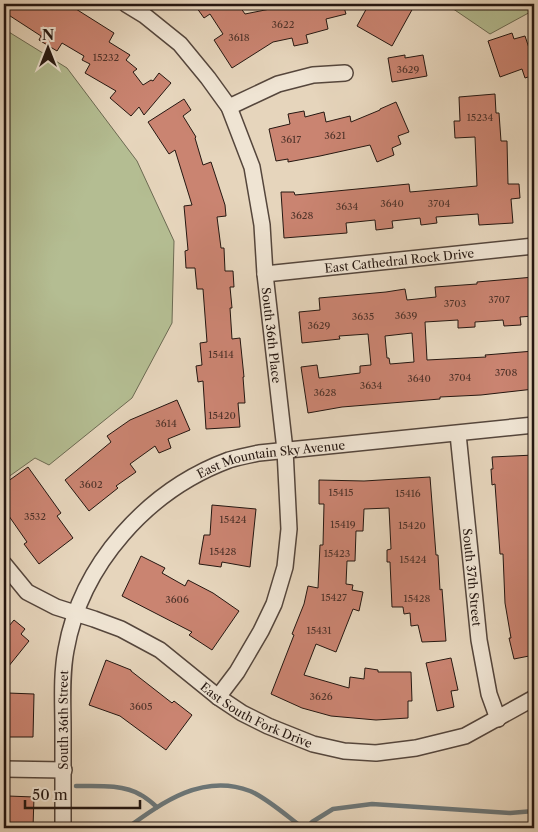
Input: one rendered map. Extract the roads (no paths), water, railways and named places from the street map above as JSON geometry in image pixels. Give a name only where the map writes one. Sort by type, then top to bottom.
[{"type":"street","name":"South 36th Place","points":[[126,4],[144,15],[180,44],[229,107],[252,167],[262,225],[265,274],[285,450],[288,529],[285,567],[274,604],[261,631],[237,672],[218,698]]},
{"type":"street","points":[[229,107],[278,84],[313,75],[345,73]]},
{"type":"street","name":"East Cathedral Rock Drive","points":[[265,274],[534,246]]},
{"type":"street","name":"East Mountain Sky Avenue","points":[[77,614],[96,569],[113,545],[151,506],[171,490],[200,473],[230,460],[259,453],[285,450],[534,425]]},
{"type":"street","name":"South 37th Street","points":[[458,434],[479,640],[489,694],[498,719]]},
{"type":"street","name":"East South Fork Drive","points":[[4,564],[27,592],[56,608],[120,629],[160,650],[218,698],[242,713],[268,726],[314,744],[344,751],[376,753],[416,748],[465,736],[534,698]]},
{"type":"street","name":"South 36th Street","points":[[63,828],[63,685],[66,650],[77,614]]},
{"type":"street","points":[[4,769],[64,770]]},
{"type":"waterway","points":[[76,786],[109,786],[134,791],[157,807]]},
{"type":"waterway","points":[[127,828],[169,800],[200,788],[216,786],[233,786],[257,794],[303,828]]},
{"type":"waterway","points":[[306,828],[333,809],[372,804],[510,813],[534,811]]}]
